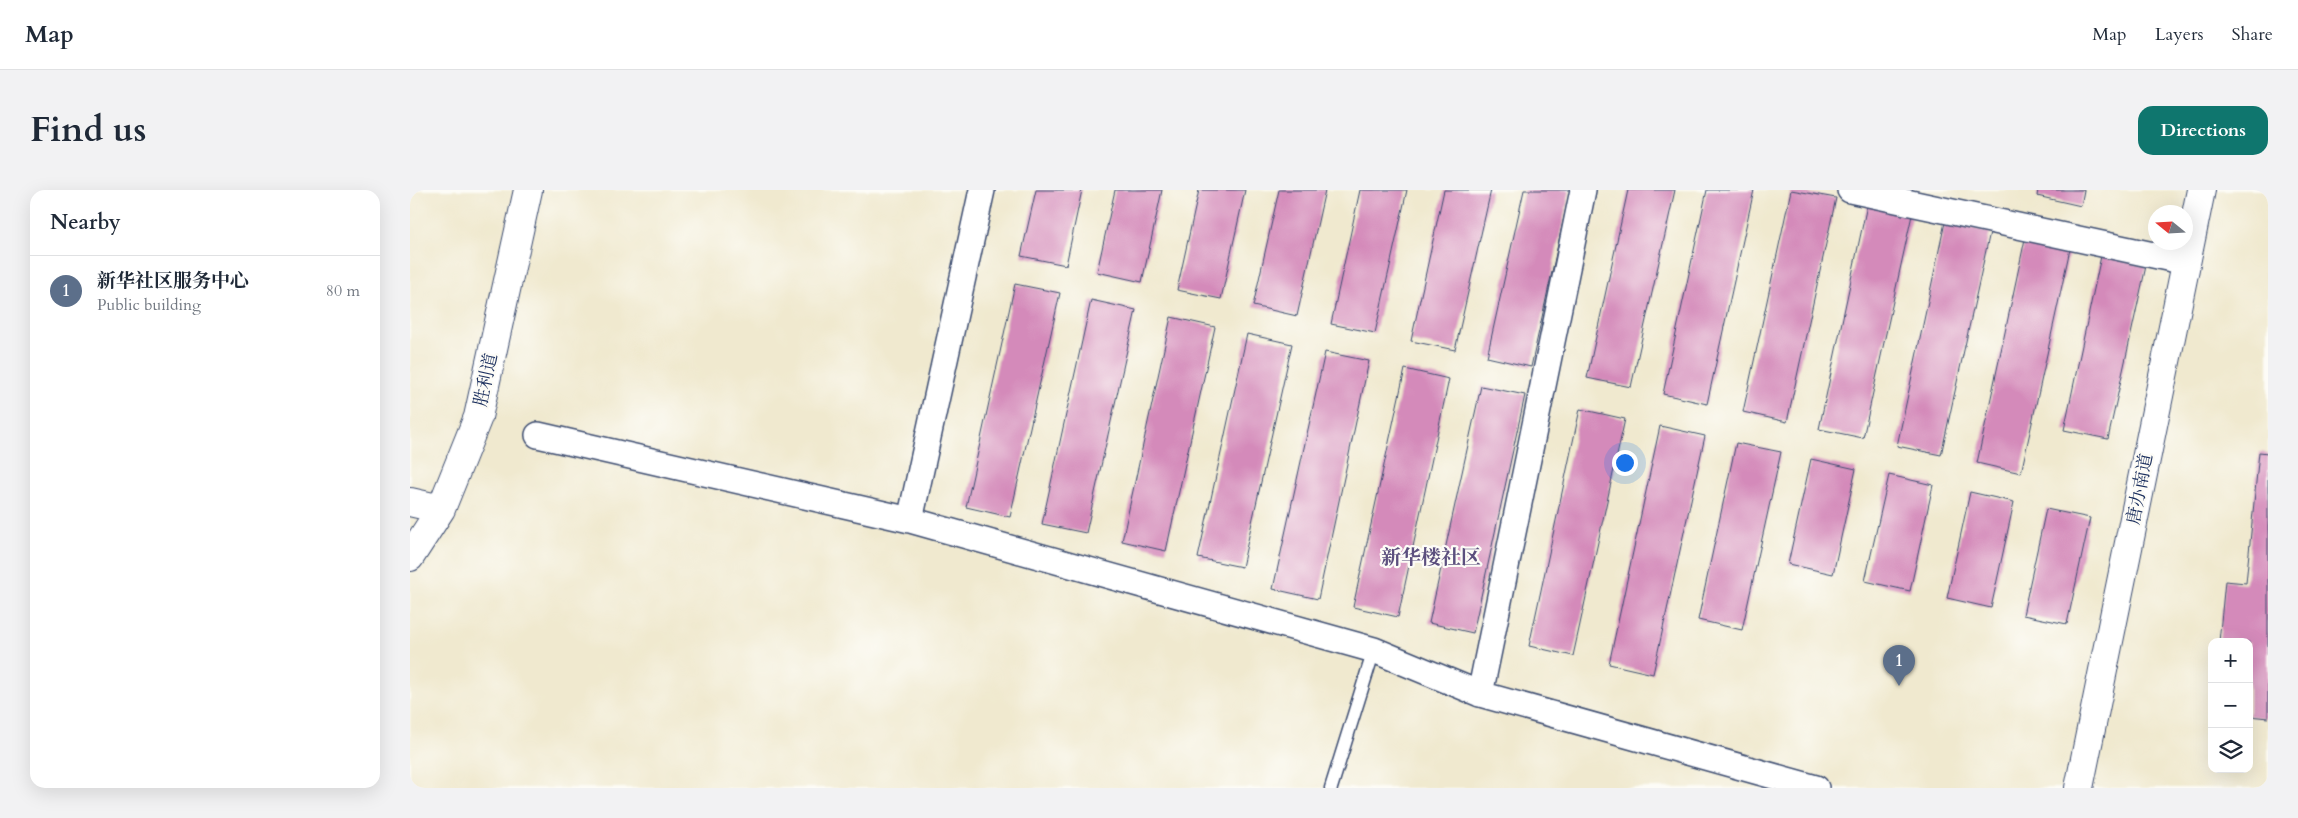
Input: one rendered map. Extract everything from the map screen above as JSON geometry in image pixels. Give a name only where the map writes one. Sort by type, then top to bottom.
[{"type":"street","name":"胜利道","points":[[410,557],[441,509],[478,417],[528,190]]},
{"type":"street","points":[[910,520],[982,190]]},
{"type":"street","points":[[1480,694],[1583,190]]},
{"type":"street","points":[[1850,190],[2186,262]]},
{"type":"street","name":"唐办南道","points":[[2079,788],[2201,190]]},
{"type":"street","points":[[538,436],[910,520],[1374,650],[1480,694],[1816,788]]},
{"type":"street","points":[[410,502],[441,509]]},
{"type":"lane","points":[[1331,788],[1374,650]]},
{"type":"building","points":[[1036,190],[1082,190],[1066,265],[1021,256]]},
{"type":"building","points":[[1115,190],[1162,190],[1142,282],[1097,272]]},
{"type":"building","points":[[1199,190],[1245,190],[1221,299],[1177,290]]},
{"type":"building","points":[[1279,190],[1325,190],[1297,316],[1253,306]]},
{"type":"building","points":[[1360,190],[1407,190],[1375,333],[1331,324]]},
{"type":"building","points":[[1444,190],[1491,190],[1455,350],[1411,341]]},
{"type":"building","points":[[1524,190],[1570,190],[1531,367],[1487,357]]},
{"type":"building","points":[[1628,190],[1675,190],[1631,387],[1587,378]]},
{"type":"building","points":[[1707,190],[1754,190],[1707,404],[1663,394]]},
{"type":"building","points":[[1791,190],[1836,198],[1787,422],[1743,412]]},
{"type":"building","points":[[2038,190],[2084,190],[2081,206],[2037,196]]},
{"type":"building","points":[[1867,205],[1912,215],[1863,438],[1819,429]]},
{"type":"building","points":[[1945,222],[1990,232],[1941,455],[1897,446]]},
{"type":"building","points":[[2025,239],[2070,249],[2021,473],[1977,463]]},
{"type":"building","points":[[2101,256],[2146,266],[2108,439],[2064,430]]},
{"type":"building","points":[[1015,284],[1060,293],[1010,517],[966,507]]},
{"type":"building","points":[[1091,300],[1136,310],[1086,533],[1042,524]]},
{"type":"building","points":[[1171,317],[1215,327],[1166,551],[1122,541]]},
{"type":"building","points":[[1247,334],[1292,344],[1242,567],[1198,558]]},
{"type":"building","points":[[1325,352],[1369,361],[1318,599],[1273,589]]},
{"type":"building","points":[[1405,369],[1449,379],[1398,617],[1353,607]]},
{"type":"building","points":[[1481,386],[1525,395],[1473,633],[1429,623]]},
{"type":"building","points":[[1580,409],[1625,419],[1573,656],[1529,646]]},
{"type":"building","points":[[1660,426],[1705,436],[1653,674],[1609,664]]},
{"type":"building","points":[[1736,443],[1781,452],[1742,630],[1698,620]]},
{"type":"building","points":[[2259,452],[2268,453],[2268,718],[2253,716],[2253,638],[2219,638],[2225,581],[2246,583]]},
{"type":"building","points":[[1811,459],[1856,469],[1833,574],[1788,564]]},
{"type":"building","points":[[1889,475],[1933,485],[1910,591],[1865,581]]},
{"type":"building","points":[[1970,492],[2014,502],[1991,608],[1947,598]]},
{"type":"building","points":[[2046,509],[2090,518],[2067,624],[2023,615]]},
{"type":"place","name":"新华社区服务中心","points":[[1899,686]]},
{"type":"district","name":"新华楼社区","points":[[1431,557]]}]
